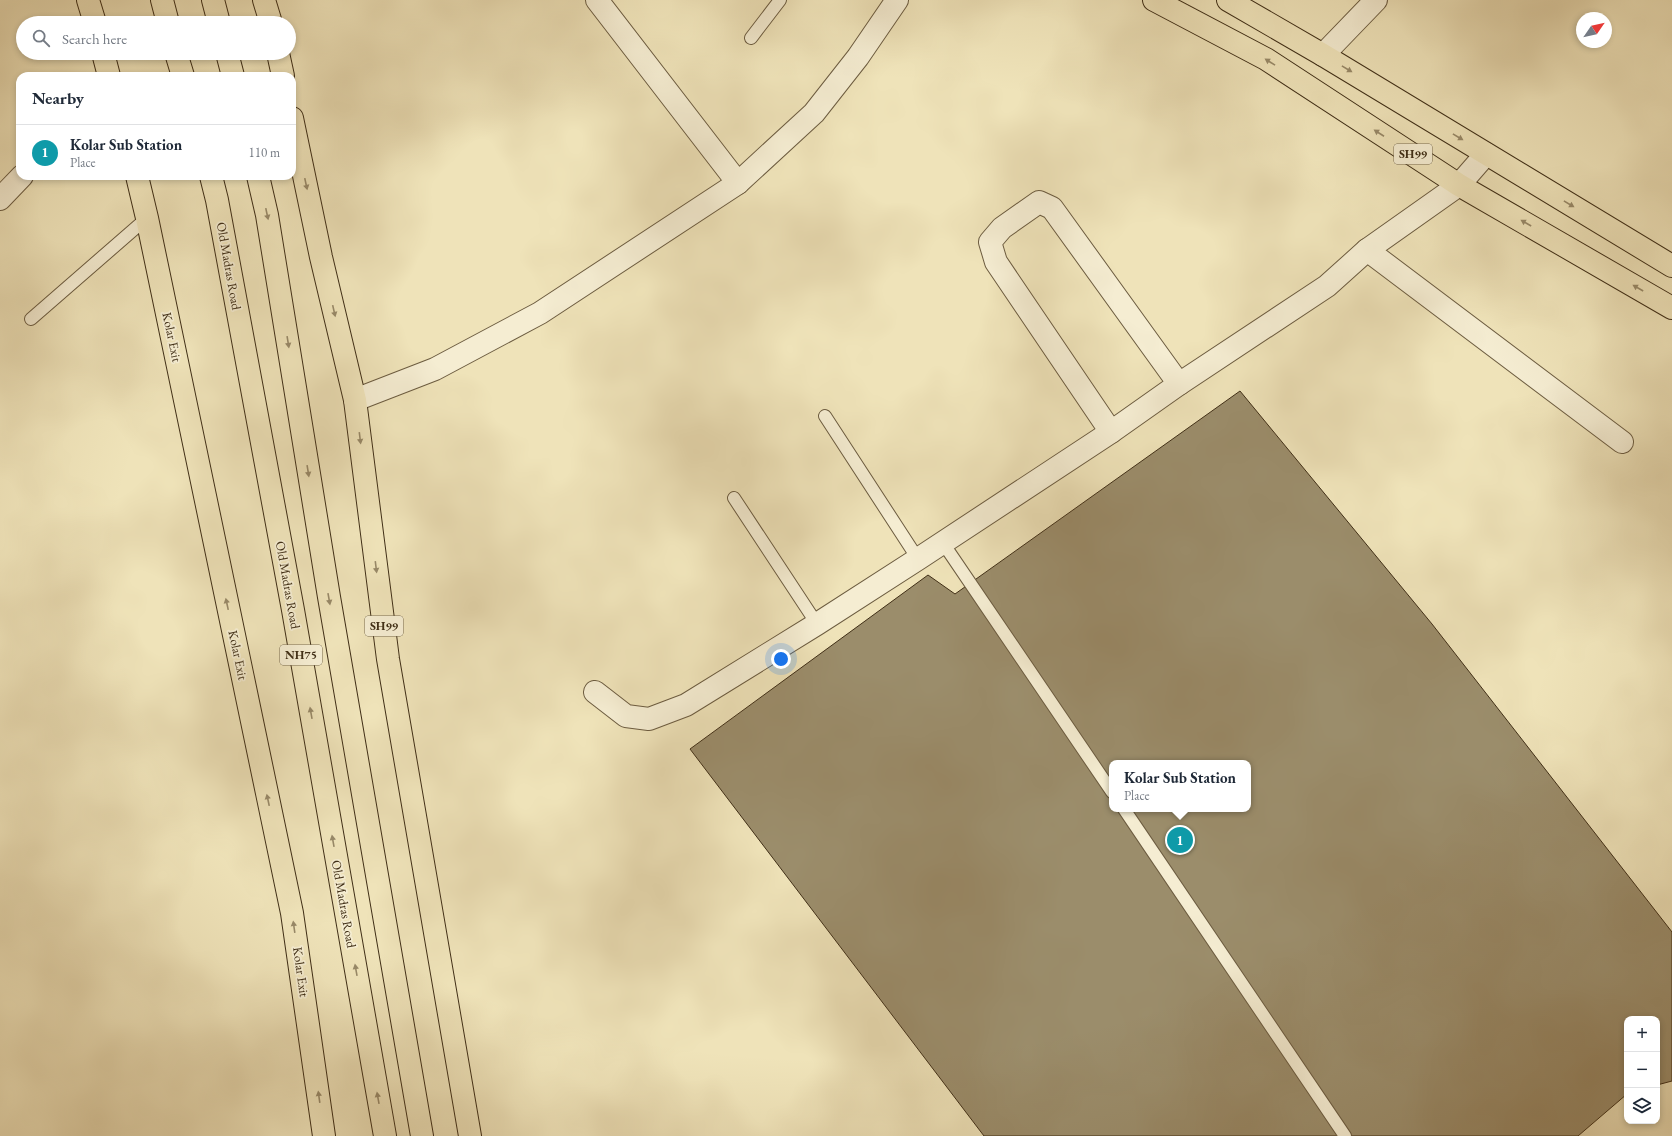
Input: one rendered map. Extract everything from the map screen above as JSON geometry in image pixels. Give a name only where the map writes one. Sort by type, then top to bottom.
[{"type":"main road","points":[[88,0],[93,16]]},
{"type":"main road","points":[[162,0],[166,16]]},
{"type":"main road","points":[[213,0],[217,16]]},
{"type":"main road","points":[[264,0],[269,16]]},
{"type":"main road","name":"SH99","points":[[1154,0],[1266,59],[1459,185],[1672,308]]},
{"type":"main road","name":"SH99","points":[[1228,0],[1323,55],[1672,266]]},
{"type":"main road","points":[[105,60],[108,72]]},
{"type":"main road","points":[[178,60],[182,72]]},
{"type":"main road","points":[[229,60],[231,72]]},
{"type":"main road","points":[[280,60],[282,72]]},
{"type":"main road","name":"SH99","points":[[296,137],[321,257],[355,400],[388,659],[470,1136]]},
{"type":"main road","name":"Kolar Exit","points":[[138,180],[148,218],[292,913],[324,1136]]},
{"type":"main road","name":"Old Madras Road","points":[[212,180],[217,200],[293,610],[385,1136]]},
{"type":"main road","name":"NH75","points":[[259,180],[267,214],[330,605],[422,1136]]},
{"type":"street","points":[[597,0],[738,182]]},
{"type":"street","points":[[355,400],[435,370],[540,313],[738,182],[814,113],[858,56],[897,0]]},
{"type":"street","points":[[1323,55],[1376,0]]},
{"type":"street","points":[[595,692],[626,716],[648,719],[686,705],[817,624],[918,559],[1111,432],[1179,384],[1327,286],[1367,250],[1459,185],[1486,154]]},
{"type":"street","points":[[0,199],[18,180]]},
{"type":"street","points":[[1111,432],[996,262],[990,242],[1002,228],[1039,202],[1052,208],[1179,384]]},
{"type":"street","points":[[1367,250],[1622,442]]},
{"type":"lane","points":[[751,38],[780,0]]},
{"type":"lane","points":[[31,320],[148,218]]},
{"type":"lane","points":[[825,416],[918,559]]},
{"type":"lane","points":[[734,498],[817,624]]},
{"type":"lane","points":[[943,542],[1109,788]]},
{"type":"lane","points":[[1126,812],[1345,1136]]},
{"type":"building","points":[[1240,391],[1432,624],[1672,932],[1672,1081],[1660,1084],[1660,1016],[1624,1016],[1624,1097],[1578,1136],[984,1136],[690,749],[928,575],[955,594]]},
{"type":"place","name":"Kolar Sub Station","points":[[1180,840]]}]
